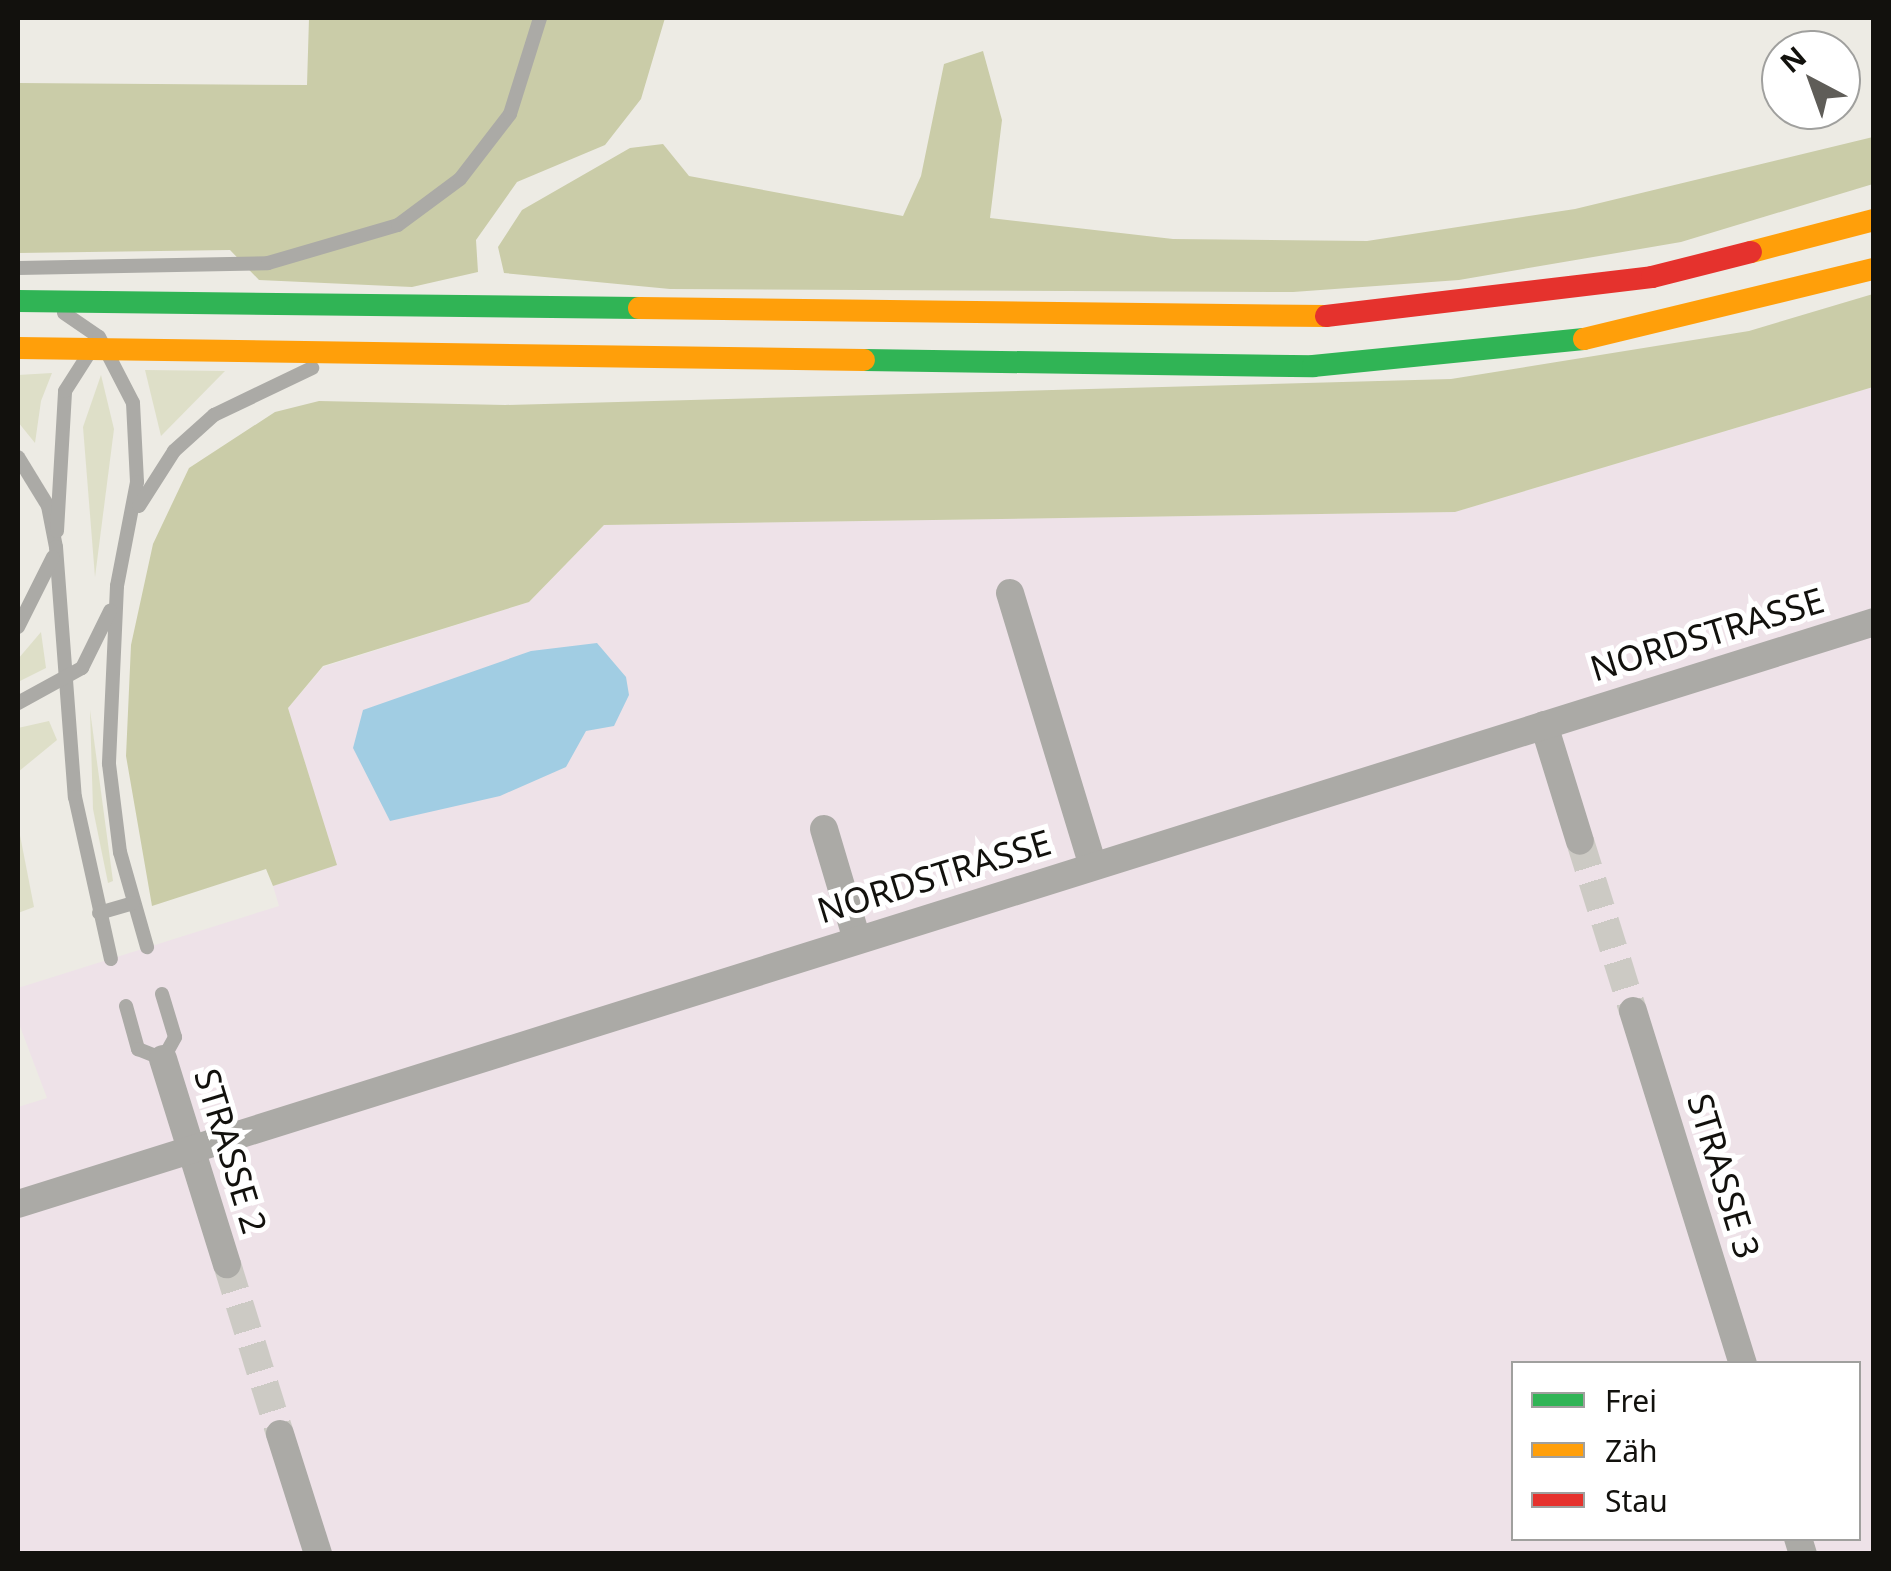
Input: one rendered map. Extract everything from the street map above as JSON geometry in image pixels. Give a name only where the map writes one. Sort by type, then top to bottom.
[{"type":"main road","points":[[24,301],[1350,316],[1634,280],[1874,220]]},
{"type":"main road","points":[[18,348],[108,339],[361,356],[1106,370],[1445,360],[1654,329],[1874,269]]},
{"type":"street","points":[[1010,593],[1094,866]]},
{"type":"street","name":"NORDSTRASSE","points":[[18,1204],[1874,622]]},
{"type":"street","points":[[1544,725],[1580,842]]},
{"type":"street","points":[[824,829],[857,940]]},
{"type":"street","name":"STRASSE 3","points":[[1633,1011],[1743,1361]]},
{"type":"street","name":"STRASSE 2","points":[[163,1060],[227,1264]]},
{"type":"street","points":[[280,1434],[318,1554]]},
{"type":"lane","points":[[18,268],[268,263],[398,225],[460,179],[510,114],[540,18]]},
{"type":"lane","points":[[18,703],[71,678],[100,641],[134,516],[133,403],[108,339],[73,316],[24,301]]},
{"type":"lane","points":[[18,627],[56,547],[65,391],[108,339],[176,303]]},
{"type":"lane","points":[[134,516],[174,451],[214,415],[294,372],[361,356]]},
{"type":"lane","points":[[18,457],[48,506],[56,547],[71,678],[75,797],[111,959]]},
{"type":"lane","points":[[117,586],[109,764],[133,902],[147,947]]},
{"type":"lane","points":[[99,913],[133,902]]},
{"type":"lane","name":"STRASSE 2","points":[[126,1006],[138,1048],[163,1060],[175,1037],[162,994]]},
{"type":"shaded area","points":[[1873,387],[1873,1553],[18,1553],[18,1107],[47,1098],[18,1021],[18,988],[279,906],[273,886],[336,865],[288,708],[323,667],[529,602],[604,525],[1455,512]]},
{"type":"green space","points":[[309,18],[665,18],[641,99],[605,145],[517,182],[476,240],[478,272],[412,287],[259,280],[230,250],[18,253],[18,83],[307,85]]},
{"type":"green space","points":[[983,51],[1002,120],[990,218],[1173,239],[1367,241],[1575,209],[1873,137],[1873,184],[1681,242],[1459,280],[1293,292],[670,289],[504,273],[498,247],[522,210],[630,148],[663,144],[689,176],[903,216],[921,176],[944,64]]},
{"type":"green space","points":[[1873,294],[1873,387],[1455,512],[604,525],[529,602],[323,666],[288,708],[337,865],[273,886],[266,869],[152,906],[126,756],[131,645],[153,544],[189,468],[275,412],[319,401],[505,405],[1451,379],[1749,331]]},
{"type":"green space","points":[[145,370],[225,371],[161,436]]},
{"type":"green space","points":[[52,373],[41,401],[35,443],[18,422],[18,375]]},
{"type":"green space","points":[[101,375],[114,429],[95,577],[83,427]]},
{"type":"green space","points":[[41,632],[46,668],[18,682],[18,659]]},
{"type":"green space","points":[[90,710],[113,881],[108,883],[93,809]]},
{"type":"green space","points":[[49,721],[57,740],[18,772],[18,728]]},
{"type":"green space","points":[[18,825],[34,907],[18,913]]},
{"type":"water","points":[[597,643],[626,677],[629,695],[614,726],[586,731],[566,767],[500,796],[390,821],[353,748],[363,710],[531,651]]},
{"type":"tunnel","points":[[1580,841],[1633,1011]]},
{"type":"tunnel","points":[[227,1264],[280,1434]]},
{"type":"traffic: fast","points":[[18,301],[639,308]]},
{"type":"traffic: fast","points":[[864,360],[1313,366],[1584,339]]},
{"type":"traffic: slow","points":[[1751,252],[1874,220]]},
{"type":"traffic: slow","points":[[1584,339],[1874,269]]},
{"type":"traffic: slow","points":[[639,308],[1326,316]]},
{"type":"traffic: slow","points":[[18,348],[864,360]]},
{"type":"traffic: jam","points":[[1326,316],[1652,277],[1751,252]]}]
